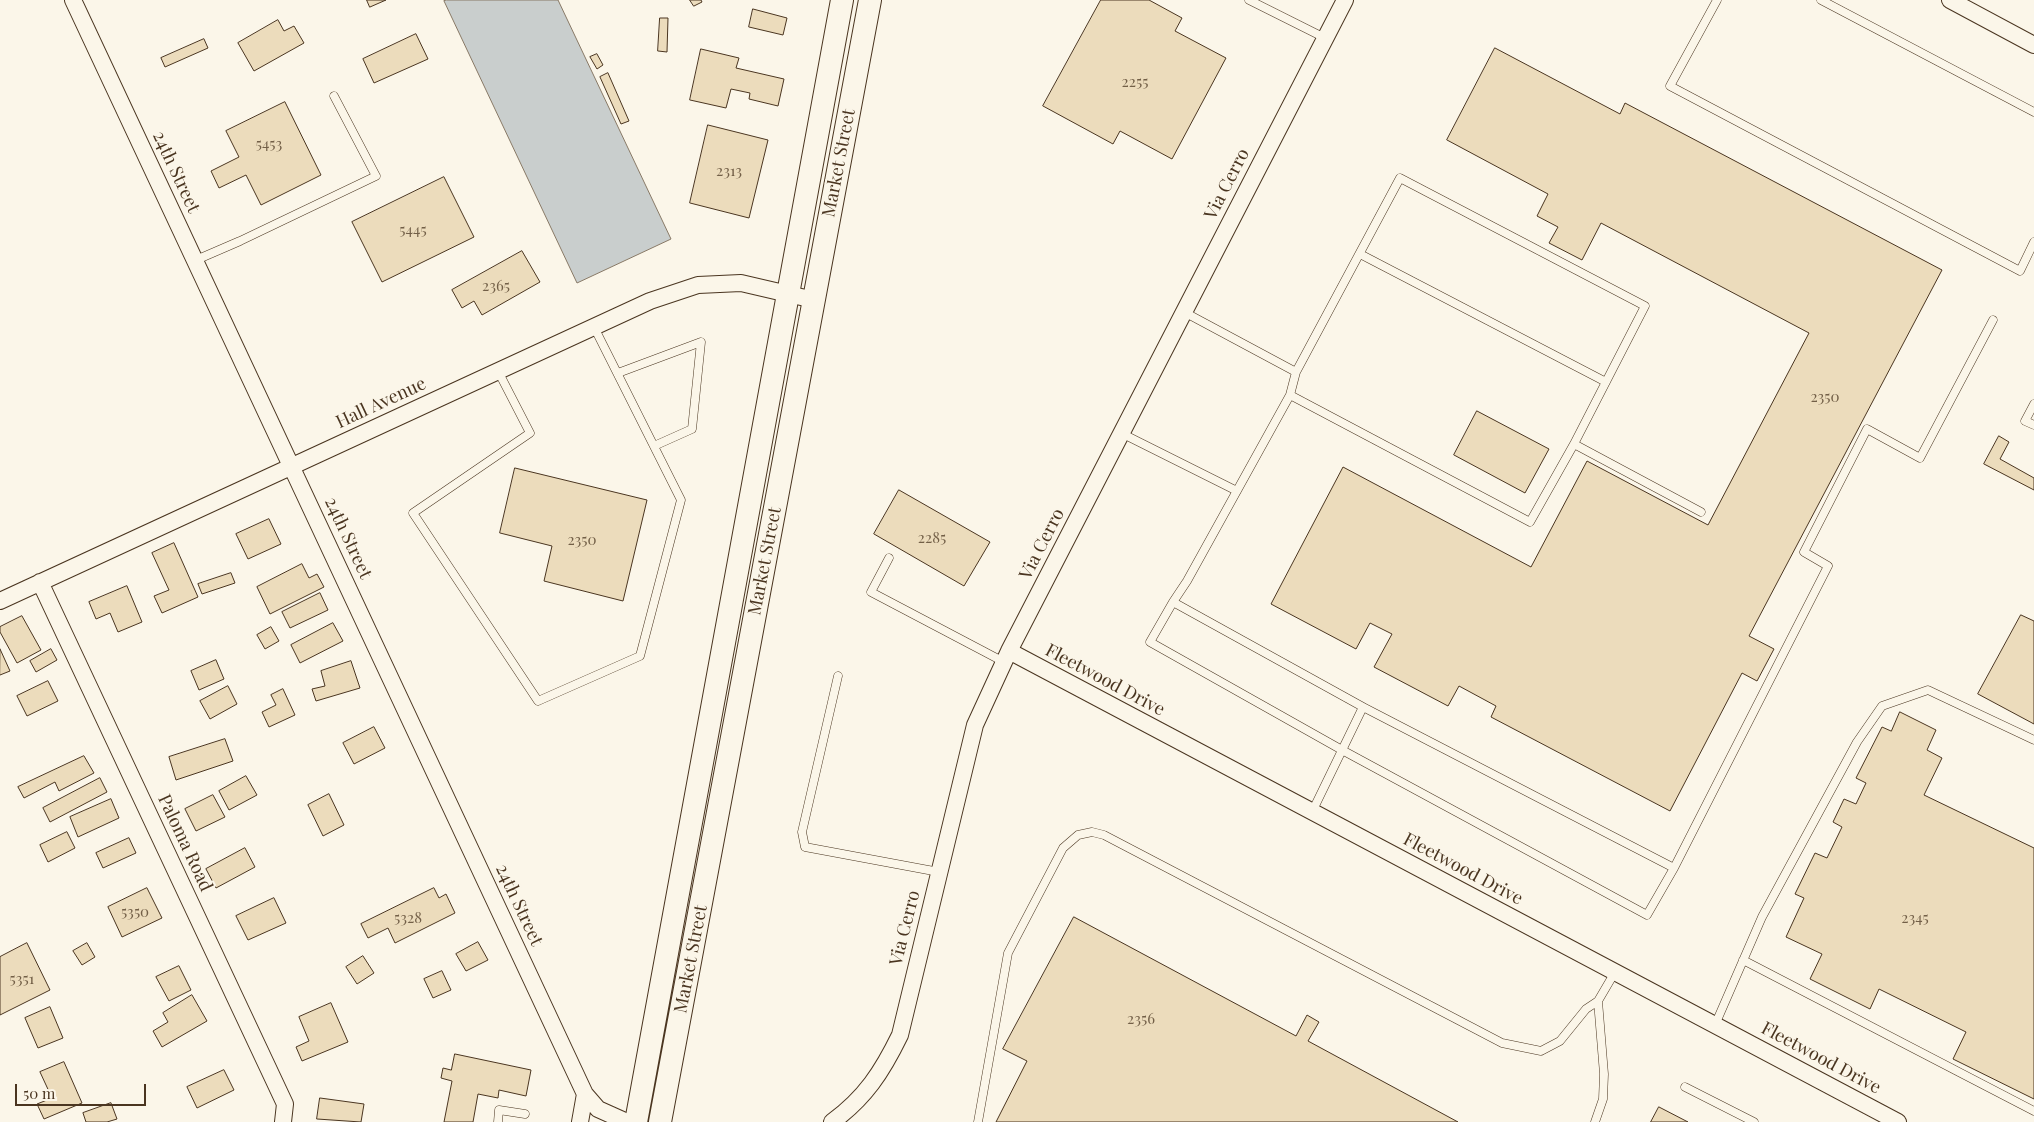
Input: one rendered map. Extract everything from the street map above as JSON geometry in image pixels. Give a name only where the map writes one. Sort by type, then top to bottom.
[{"type":"main road","name":"Market Street","points":[[636,1122],[842,0]]},
{"type":"main road","name":"Market Street","points":[[660,1122],[870,0]]},
{"type":"street","name":"24th Street","points":[[73,0],[585,1094],[598,1109],[627,1122]]},
{"type":"street","name":"Via Cerro","points":[[832,1122],[854,1105],[881,1072],[900,1035],[975,725],[1006,657],[1344,0]]},
{"type":"street","points":[[1950,0],[1971,5],[2034,45]]},
{"type":"street","name":"Hall Avenue","points":[[0,601],[650,302],[698,285],[741,283],[814,300]]},
{"type":"street","name":"Paloma Road","points":[[40,582],[285,1104],[282,1122]]},
{"type":"street","name":"Fleetwood Drive","points":[[1006,657],[1312,812],[1891,1120]]},
{"type":"street","points":[[580,1122],[585,1094]]},
{"type":"lane","points":[[1249,0],[1325,38]]},
{"type":"lane","points":[[1717,0],[1670,86],[2020,271],[2034,242]]},
{"type":"lane","points":[[1821,0],[2034,112]]},
{"type":"lane","points":[[196,260],[376,176],[334,96]]},
{"type":"lane","points":[[1290,395],[1530,522],[1574,444],[1645,306],[1400,178],[1296,372],[1290,395],[1150,642],[1342,750],[1647,915],[1674,868],[1828,566],[1804,552],[1867,429],[1920,458],[1993,320]]},
{"type":"lane","points":[[1360,254],[1606,382]]},
{"type":"lane","points":[[1184,312],[1296,372]]},
{"type":"lane","points":[[498,371],[530,433],[413,513],[538,702],[640,656],[681,500],[594,327]]},
{"type":"lane","points":[[618,373],[701,342],[692,429],[654,446]]},
{"type":"lane","points":[[2034,404],[2025,421],[2034,426]]},
{"type":"lane","points":[[1121,433],[1237,491]]},
{"type":"lane","points":[[1574,444],[1700,512]]},
{"type":"lane","points":[[889,558],[871,592],[1006,657]]},
{"type":"lane","points":[[1173,602],[1363,707],[1674,868]]},
{"type":"lane","points":[[838,676],[802,832],[805,847],[939,872]]},
{"type":"lane","points":[[1715,1025],[1762,917],[1862,735],[1882,706],[1928,690],[2034,740]]},
{"type":"lane","points":[[1312,812],[1363,707]]},
{"type":"lane","points":[[978,1122],[1008,953],[1063,848],[1078,835],[1092,832],[1104,835],[1502,1043],[1541,1051],[1560,1041],[1586,1009],[1598,1001],[1615,972]]},
{"type":"lane","points":[[1743,960],[2034,1111]]},
{"type":"lane","points":[[1595,1122],[1604,1099],[1604,1074],[1598,1001]]},
{"type":"lane","points":[[1685,1087],[1754,1122]]},
{"type":"lane","points":[[498,1122],[499,1110],[525,1114]]},
{"type":"shaded area","points":[[558,0],[671,239],[577,283],[444,1]]},
{"type":"building","points":[[367,0],[386,0],[370,7]]},
{"type":"building","points":[[690,0],[701,0],[702,2],[694,6]]},
{"type":"building","points":[[1101,0],[1149,0],[1182,18],[1175,31],[1226,58],[1172,159],[1120,131],[1113,144],[1043,106]]},
{"type":"building","points":[[753,9],[787,18],[783,35],[749,27]]},
{"type":"building","points":[[660,18],[668,18],[667,52],[658,51]]},
{"type":"building","points":[[278,20],[284,31],[294,26],[304,43],[254,71],[238,43]]},
{"type":"building","points":[[416,34],[428,59],[374,83],[363,59]]},
{"type":"building","points":[[204,39],[208,48],[165,67],[161,58]]},
{"type":"building","points":[[1495,48],[1620,114],[1625,103],[1942,270],[1749,636],[1774,649],[1757,681],[1742,673],[1670,811],[1491,717],[1496,706],[1459,686],[1448,706],[1374,667],[1392,634],[1370,623],[1356,649],[1271,604],[1343,467],[1531,567],[1587,461],[1708,525],[1809,333],[1601,223],[1582,260],[1549,243],[1558,227],[1537,216],[1548,194],[1447,140]]},
{"type":"building","points":[[701,49],[739,58],[736,68],[784,79],[778,106],[749,99],[750,93],[731,89],[726,108],[690,100]]},
{"type":"building","points":[[597,54],[603,65],[597,69],[590,57]]},
{"type":"building","points":[[608,73],[629,121],[621,124],[600,77]]},
{"type":"building","points":[[285,102],[321,175],[261,205],[246,175],[219,188],[211,171],[239,157],[226,131]]},
{"type":"building","points":[[708,125],[768,140],[749,218],[690,203]]},
{"type":"building","points":[[444,177],[474,237],[382,282],[352,222]]},
{"type":"building","points":[[522,251],[540,282],[482,315],[474,301],[462,308],[452,290]]},
{"type":"building","points":[[1477,411],[1549,449],[1525,493],[1454,455]]},
{"type":"building","points":[[1999,436],[2009,442],[2000,459],[2034,478],[2034,490],[1984,464]]},
{"type":"building","points":[[515,468],[647,500],[623,601],[544,581],[552,546],[500,533]]},
{"type":"building","points":[[899,490],[990,542],[964,586],[874,534]]},
{"type":"building","points":[[269,519],[281,544],[248,559],[236,534]]},
{"type":"building","points":[[174,543],[198,597],[162,613],[154,596],[169,590],[152,553]]},
{"type":"building","points":[[302,564],[309,578],[317,574],[324,587],[270,614],[257,587]]},
{"type":"building","points":[[231,573],[235,583],[202,594],[198,584]]},
{"type":"building","points":[[127,586],[142,622],[118,632],[110,613],[96,619],[89,602]]},
{"type":"building","points":[[320,593],[328,610],[290,628],[282,612]]},
{"type":"building","points":[[2021,615],[2034,621],[2034,724],[1978,694]]},
{"type":"building","points":[[22,616],[41,650],[17,663],[0,632],[0,627]]},
{"type":"building","points":[[333,623],[343,641],[300,663],[291,645]]},
{"type":"building","points":[[271,627],[279,641],[265,649],[257,635]]},
{"type":"building","points":[[0,649],[10,671],[0,675]]},
{"type":"building","points":[[51,649],[57,660],[36,672],[30,661]]},
{"type":"building","points":[[216,660],[224,679],[199,690],[191,671]]},
{"type":"building","points":[[351,661],[360,688],[316,701],[312,689],[325,686],[321,671]]},
{"type":"building","points":[[48,681],[58,701],[27,716],[17,696]]},
{"type":"building","points":[[228,686],[237,704],[210,719],[200,701]]},
{"type":"building","points":[[283,689],[295,715],[269,727],[262,712],[276,705],[271,695]]},
{"type":"building","points":[[1900,712],[1936,730],[1927,750],[1942,758],[1924,795],[2034,848],[2034,1099],[1953,1059],[1966,1032],[1879,989],[1870,1009],[1810,979],[1822,954],[1786,937],[1804,898],[1795,894],[1815,853],[1827,858],[1842,827],[1833,822],[1844,799],[1856,804],[1866,783],[1856,778],[1882,727],[1891,731]]},
{"type":"building","points":[[374,727],[385,748],[354,764],[343,743]]},
{"type":"building","points":[[225,739],[233,761],[176,780],[169,757]]},
{"type":"building","points":[[84,756],[94,773],[59,791],[55,782],[24,798],[18,787]]},
{"type":"building","points":[[246,776],[257,795],[229,810],[219,791]]},
{"type":"building","points":[[100,778],[107,792],[50,822],[43,808]]},
{"type":"building","points":[[329,794],[344,825],[323,836],[308,805]]},
{"type":"building","points":[[213,795],[225,817],[196,831],[185,809]]},
{"type":"building","points":[[111,799],[119,818],[78,837],[70,817]]},
{"type":"building","points":[[67,832],[75,848],[48,862],[40,845]]},
{"type":"building","points":[[129,838],[136,853],[103,868],[96,853]]},
{"type":"building","points":[[245,848],[255,867],[216,888],[206,869]]},
{"type":"building","points":[[147,888],[162,918],[122,937],[108,907]]},
{"type":"building","points":[[434,888],[439,898],[446,894],[455,913],[395,943],[388,928],[368,938],[361,924]]},
{"type":"building","points":[[274,898],[286,923],[248,940],[236,916]]},
{"type":"building","points":[[1074,917],[1296,1036],[1307,1015],[1319,1022],[1308,1041],[1458,1122],[996,1122],[1027,1061],[1003,1049]]},
{"type":"building","points":[[478,942],[488,960],[466,971],[456,954]]},
{"type":"building","points":[[27,943],[50,990],[0,1015],[0,957]]},
{"type":"building","points":[[87,943],[95,957],[82,965],[73,951]]},
{"type":"building","points":[[363,956],[374,973],[357,984],[346,967]]},
{"type":"building","points":[[179,966],[191,990],[169,1001],[156,977]]},
{"type":"building","points":[[442,971],[451,990],[433,998],[424,979]]},
{"type":"building","points":[[192,995],[207,1021],[162,1047],[153,1031],[168,1022],[163,1013]]},
{"type":"building","points":[[331,1003],[348,1042],[302,1061],[296,1047],[309,1041],[299,1017]]},
{"type":"building","points":[[50,1007],[63,1038],[38,1048],[25,1018]]},
{"type":"building","points":[[455,1054],[531,1070],[526,1096],[499,1090],[498,1098],[478,1094],[473,1122],[444,1122],[452,1081],[441,1078],[443,1068],[451,1070]]},
{"type":"building","points":[[64,1062],[82,1103],[44,1119],[37,1104],[52,1098],[40,1072]]},
{"type":"building","points":[[224,1070],[234,1090],[197,1108],[187,1087]]},
{"type":"building","points":[[320,1098],[364,1104],[361,1122],[317,1119]]},
{"type":"building","points":[[111,1103],[117,1119],[107,1122],[86,1122],[83,1113]]},
{"type":"building","points":[[1659,1107],[1688,1122],[1651,1122]]}]
